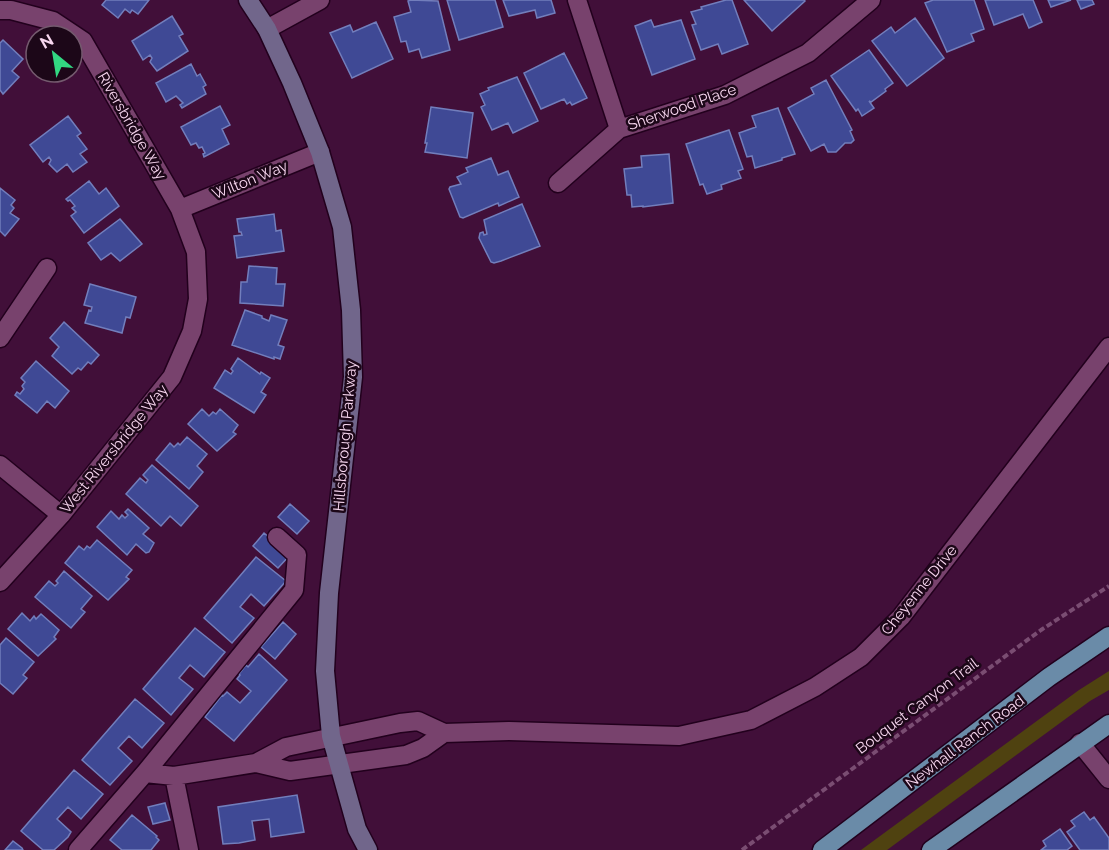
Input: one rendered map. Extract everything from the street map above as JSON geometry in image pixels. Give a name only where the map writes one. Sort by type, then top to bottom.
[{"type":"main road","name":"Newhall Ranch Road","points":[[822,850],[1040,684],[1109,636]]},
{"type":"main road","points":[[931,850],[1080,742],[1109,724]]},
{"type":"street","name":"Hillsborough Parkway","points":[[248,0],[267,29],[292,83],[320,152],[342,227],[351,310],[353,377],[329,593],[325,671],[331,736],[357,829],[368,850]]},
{"type":"street","points":[[267,29],[320,0]]},
{"type":"street","points":[[577,0],[619,129]]},
{"type":"street","name":"Sherwood Place","points":[[558,183],[619,129],[725,95],[808,53],[871,0]]},
{"type":"street","name":"Riversbridge Way","points":[[0,10],[11,10],[52,21],[83,41],[180,209],[196,252],[198,299]]},
{"type":"street","name":"Wilton Way","points":[[180,209],[320,152]]},
{"type":"street","points":[[0,338],[47,268]]},
{"type":"street","name":"West Riversbridge Way","points":[[0,582],[61,515],[172,377],[192,331],[198,299]]},
{"type":"street","name":"Cheyenne Drive","points":[[256,764],[286,747],[400,723],[418,722],[444,733],[509,731],[679,736],[751,720],[815,687],[861,657],[901,617],[1109,346]]},
{"type":"street","points":[[0,465],[61,515]]},
{"type":"street","points":[[78,850],[145,773],[294,590],[297,555],[277,537]]},
{"type":"street","points":[[145,773],[174,776],[256,764],[290,771],[406,755],[423,748],[444,733]]},
{"type":"street","points":[[1080,742],[1109,779]]},
{"type":"street","points":[[174,776],[189,850]]},
{"type":"path","name":"Bouquet Canyon Trail","points":[[742,850],[1041,630],[1109,586]]},
{"type":"shaded area","points":[[1109,671],[1109,690],[1090,701],[887,850],[861,850],[1079,690]]},
{"type":"building","points":[[106,0],[149,0],[138,14],[132,10],[130,13],[125,9],[118,18],[102,5]]},
{"type":"building","points":[[447,0],[495,0],[503,27],[459,40]]},
{"type":"building","points":[[503,0],[551,0],[555,13],[537,18],[535,10],[509,16]]},
{"type":"building","points":[[732,0],[748,44],[722,54],[718,44],[701,50],[692,25],[696,24],[691,12]]},
{"type":"building","points":[[744,0],[804,0],[805,1],[772,31]]},
{"type":"building","points":[[933,0],[974,0],[984,29],[971,34],[974,41],[947,52],[925,3]]},
{"type":"building","points":[[985,0],[1033,0],[1042,22],[1029,28],[1023,14],[994,25]]},
{"type":"building","points":[[1048,0],[1071,0],[1051,7]]},
{"type":"building","points":[[1077,0],[1092,0],[1094,4],[1081,9]]},
{"type":"building","points":[[408,1],[438,1],[450,50],[422,58],[419,49],[409,52],[406,41],[401,42],[394,17],[411,12]]},
{"type":"building","points":[[172,16],[183,34],[179,36],[188,51],[157,71],[150,62],[152,58],[150,55],[143,60],[132,41]]},
{"type":"building","points":[[915,18],[944,58],[907,86],[872,41],[891,27],[895,33]]},
{"type":"building","points":[[651,20],[654,27],[681,20],[695,59],[652,75],[635,26]]},
{"type":"building","points":[[376,22],[393,59],[352,78],[330,33],[350,25],[353,32]]},
{"type":"building","points":[[3,40],[23,59],[12,71],[19,77],[3,94],[0,90],[0,43]]},
{"type":"building","points":[[869,50],[893,83],[885,89],[886,91],[871,102],[869,101],[874,108],[862,116],[831,76]]},
{"type":"building","points":[[564,53],[587,98],[572,105],[570,102],[567,104],[564,99],[541,109],[524,73]]},
{"type":"building","points":[[191,64],[197,76],[200,74],[206,85],[203,87],[206,94],[182,108],[180,105],[183,103],[176,96],[166,102],[156,83]]},
{"type":"building","points":[[517,77],[538,121],[513,133],[508,123],[492,130],[481,107],[485,105],[480,94],[489,90],[488,88]]},
{"type":"building","points":[[826,80],[852,130],[850,131],[854,140],[851,143],[845,143],[836,152],[828,152],[824,144],[811,151],[788,108],[814,94],[811,88]]},
{"type":"building","points":[[220,106],[230,125],[222,129],[229,144],[204,157],[202,147],[199,148],[196,143],[191,145],[181,127]]},
{"type":"building","points":[[431,107],[473,113],[467,158],[425,152]]},
{"type":"building","points":[[778,108],[795,154],[755,168],[752,156],[747,157],[739,133],[756,127],[752,116]]},
{"type":"building","points":[[68,116],[81,133],[77,136],[87,149],[80,154],[87,162],[73,172],[67,164],[57,172],[49,164],[51,160],[49,157],[43,162],[30,145]]},
{"type":"building","points":[[729,130],[743,169],[738,171],[741,178],[721,185],[722,189],[707,194],[703,184],[700,185],[686,144]]},
{"type":"building","points":[[669,154],[673,203],[632,207],[631,195],[627,195],[624,169],[642,167],[641,156]]},
{"type":"building","points":[[491,158],[498,175],[508,171],[519,197],[499,206],[498,203],[463,218],[460,217],[450,187],[461,184],[457,177],[468,172],[466,168]]},
{"type":"building","points":[[89,181],[99,194],[106,188],[119,206],[84,233],[71,216],[76,212],[72,208],[75,206],[66,199]]},
{"type":"building","points":[[0,188],[15,200],[11,205],[14,208],[10,213],[19,219],[5,236],[0,231]]},
{"type":"building","points":[[522,204],[540,246],[501,261],[491,262],[479,238],[480,233],[487,234],[484,220]]},
{"type":"building","points":[[274,214],[276,231],[281,230],[284,251],[237,258],[234,236],[242,235],[239,232],[237,219]]},
{"type":"building","points":[[120,219],[142,244],[120,261],[111,253],[101,260],[88,243]]},
{"type":"building","points":[[249,266],[277,268],[276,284],[285,284],[283,306],[240,303],[241,282],[247,282]]},
{"type":"building","points":[[90,284],[136,297],[130,318],[126,317],[122,333],[85,323],[92,307],[84,305]]},
{"type":"building","points":[[245,310],[269,321],[271,315],[287,320],[278,345],[284,347],[280,359],[232,345]]},
{"type":"building","points":[[64,322],[99,355],[91,364],[88,362],[81,370],[78,368],[72,374],[52,356],[59,347],[50,338]]},
{"type":"building","points":[[238,358],[260,374],[261,372],[270,378],[261,392],[266,395],[254,413],[214,388],[225,370],[231,374],[233,371],[231,369]]},
{"type":"building","points":[[36,361],[69,391],[55,408],[47,401],[37,413],[15,395],[17,392],[20,394],[24,389],[22,386],[25,382],[21,378]]},
{"type":"building","points":[[202,409],[209,416],[213,412],[216,414],[220,409],[238,425],[233,432],[236,434],[217,451],[188,424]]},
{"type":"building","points":[[187,437],[207,454],[197,466],[203,472],[189,489],[156,460],[170,443],[174,447],[178,443],[180,445]]},
{"type":"building","points":[[152,465],[198,506],[181,526],[170,516],[161,526],[126,494],[140,478],[146,483],[148,480],[143,475]]},
{"type":"building","points":[[290,504],[309,521],[297,534],[278,517]]},
{"type":"building","points":[[128,509],[149,528],[143,534],[154,543],[149,552],[146,553],[136,544],[127,555],[97,527],[111,511],[119,519],[122,515],[125,518],[128,515],[125,512]]},
{"type":"building","points":[[264,533],[290,555],[278,568],[253,546]]},
{"type":"building","points":[[97,540],[132,570],[126,577],[129,579],[108,600],[65,563],[79,546],[84,550],[87,546],[90,548]]},
{"type":"building","points":[[256,557],[286,581],[264,606],[251,594],[240,607],[254,618],[232,643],[204,618]]},
{"type":"building","points":[[64,571],[92,596],[81,609],[85,612],[71,628],[35,597],[49,581],[55,586]]},
{"type":"building","points":[[22,613],[30,621],[34,616],[36,619],[41,614],[59,630],[54,637],[56,639],[38,656],[8,629]]},
{"type":"building","points":[[283,622],[296,634],[275,659],[261,647]]},
{"type":"building","points":[[195,628],[225,652],[204,677],[190,665],[179,678],[193,689],[171,715],[143,689]]},
{"type":"building","points":[[6,638],[34,662],[23,675],[27,678],[13,694],[0,683],[0,645]]},
{"type":"building","points":[[259,654],[287,680],[234,741],[205,717],[227,692],[240,703],[251,691],[237,679],[246,665],[248,667]]},
{"type":"building","points":[[135,699],[164,723],[142,748],[129,736],[118,748],[132,761],[110,785],[82,760]]},
{"type":"building","points":[[74,770],[103,794],[81,819],[68,807],[57,819],[71,832],[54,850],[43,850],[21,831]]},
{"type":"building","points":[[297,795],[304,832],[271,837],[269,819],[252,821],[255,840],[223,844],[218,807]]},
{"type":"building","points":[[165,803],[170,820],[153,824],[148,807]]},
{"type":"building","points":[[1084,812],[1090,820],[1094,817],[1109,838],[1109,850],[1080,850],[1067,832],[1075,826],[1071,821]]},
{"type":"building","points":[[132,815],[157,836],[159,840],[151,850],[122,850],[110,840]]},
{"type":"building","points":[[1060,829],[1072,846],[1067,850],[1041,850],[1046,846],[1043,841]]},
{"type":"building","points":[[13,841],[22,848],[23,850],[5,850]]}]
